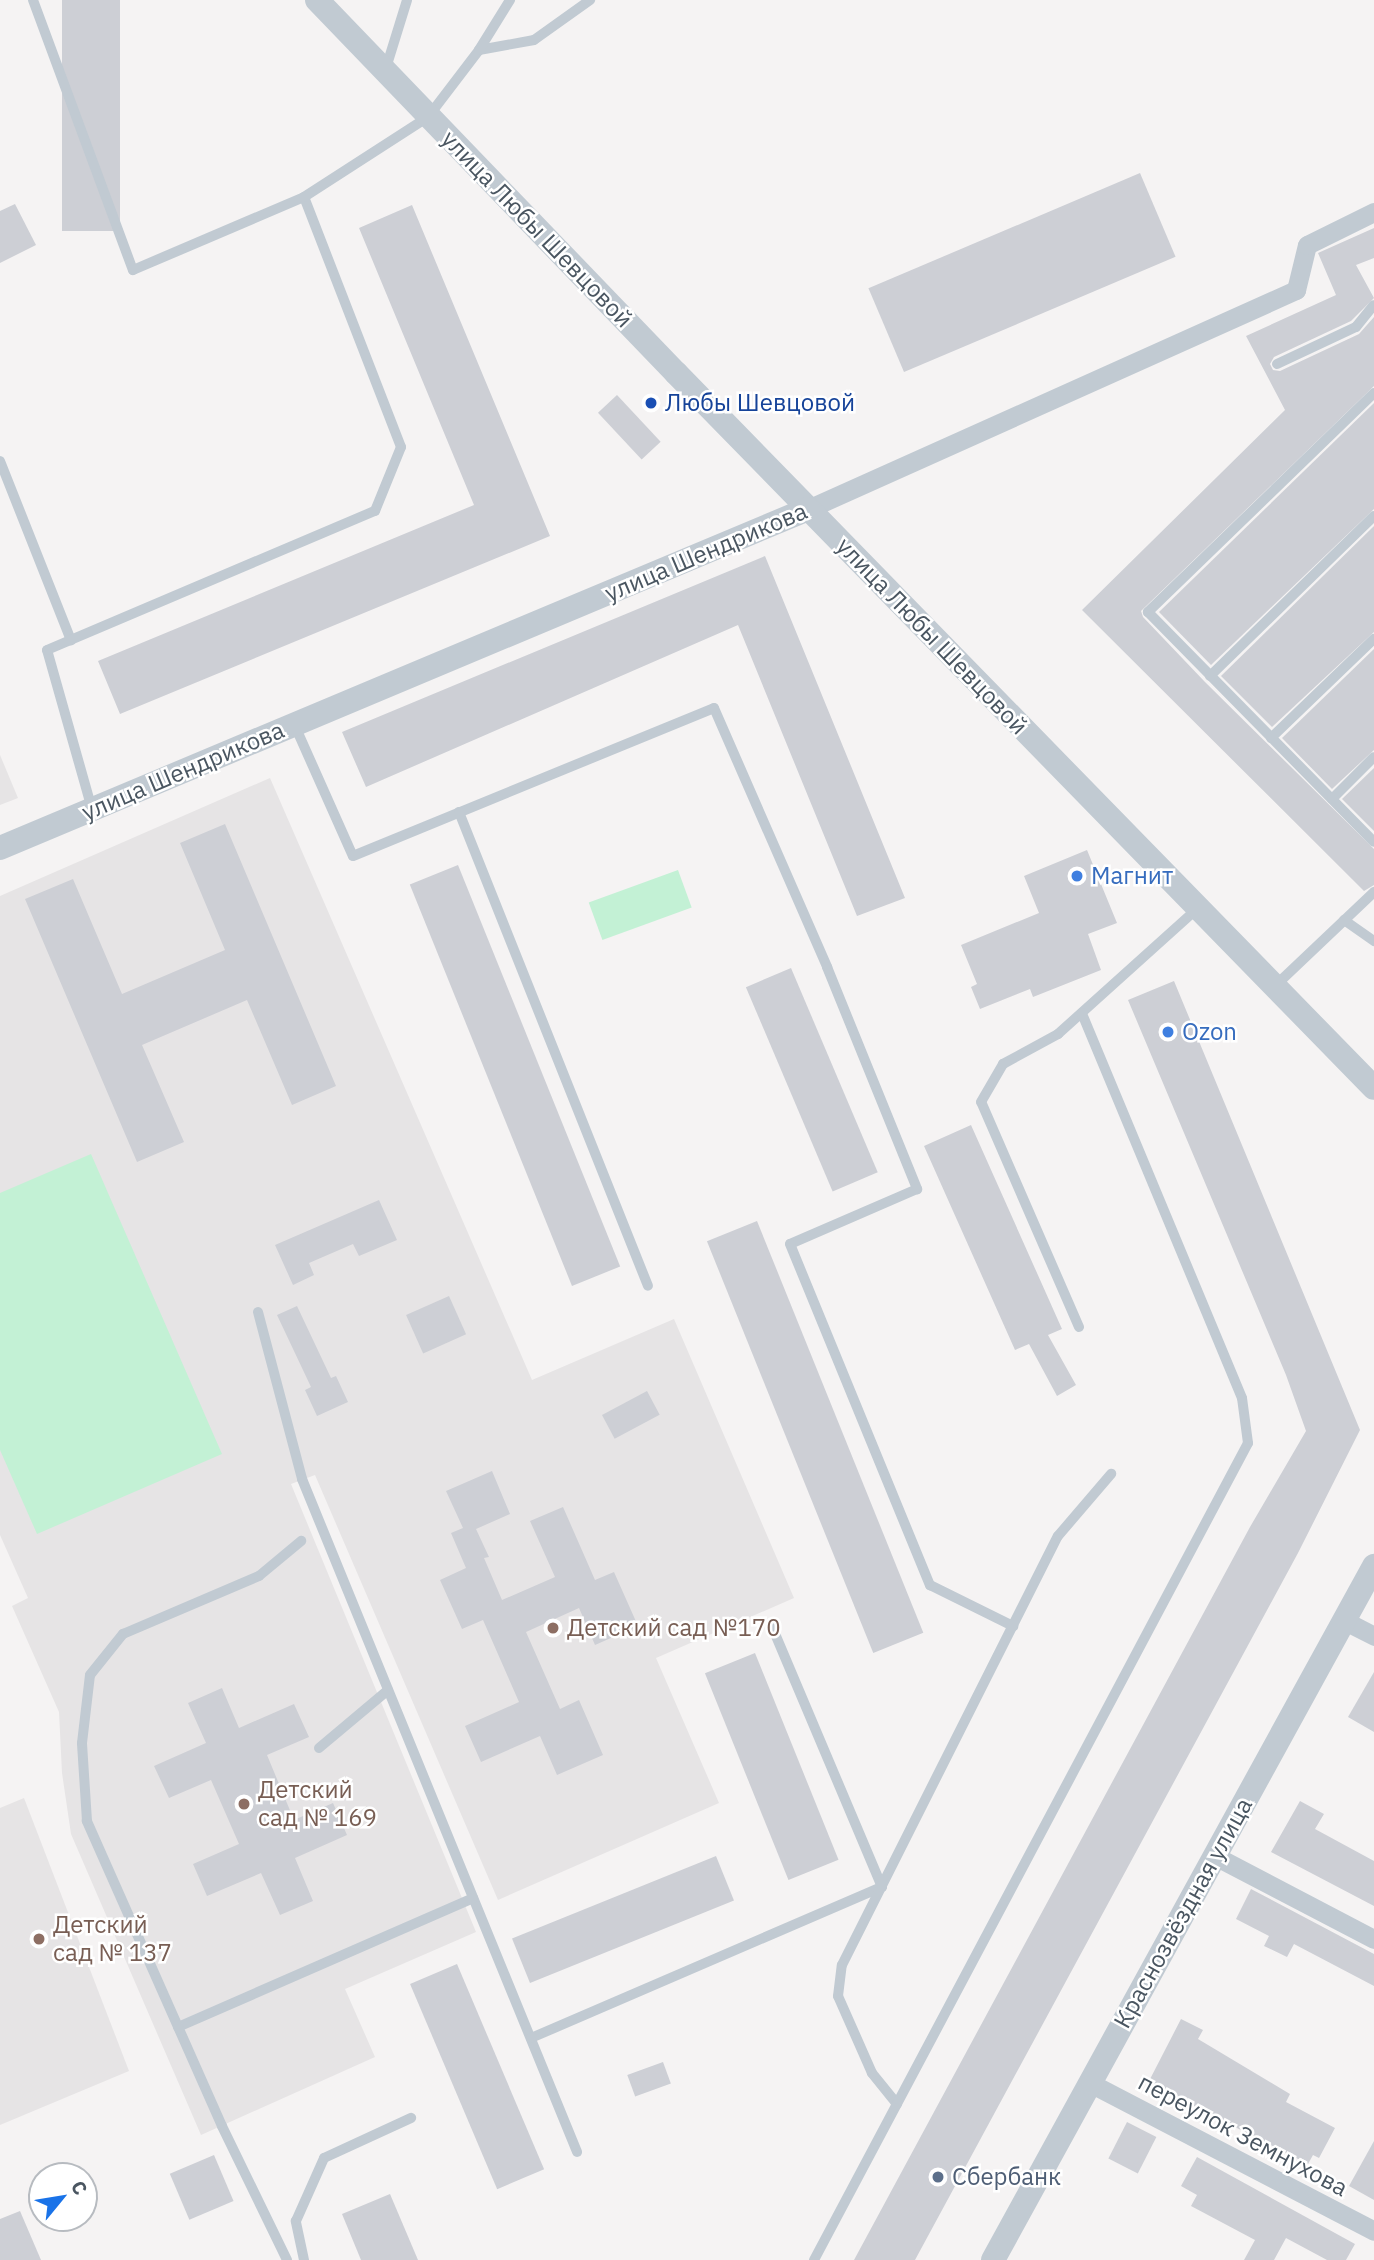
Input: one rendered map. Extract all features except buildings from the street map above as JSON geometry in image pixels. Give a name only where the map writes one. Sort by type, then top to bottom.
[{"type":"street","name":"улица Любы Шевцовой","points":[[317,0],[808,509],[1374,1088]]},
{"type":"street","name":"улица Шендрикова","points":[[0,848],[808,509],[1296,290],[1307,245],[1374,212]]},
{"type":"street","name":"Краснозвёздная улица","points":[[993,2260],[1374,1566]]},
{"type":"street","points":[[1343,1620],[1374,1636]]},
{"type":"street","points":[[1215,1856],[1374,1939]]},
{"type":"street","name":"переулок Земнухова","points":[[1090,2082],[1374,2231]]},
{"type":"lane","points":[[33,0],[133,270],[304,197],[428,117],[479,50],[510,0]]},
{"type":"lane","points":[[385,72],[407,0]]},
{"type":"lane","points":[[479,50],[534,40],[590,0]]},
{"type":"lane","points":[[93,809],[47,650],[375,511],[401,447],[304,197]]},
{"type":"lane","points":[[1277,364],[1356,327],[1374,304]]},
{"type":"lane","points":[[1374,393],[1148,612],[1374,842]]},
{"type":"lane","points":[[0,461],[71,640]]},
{"type":"lane","points":[[1210,676],[1374,516]]},
{"type":"lane","points":[[1271,738],[1374,639]]},
{"type":"lane","points":[[294,725],[353,856],[714,708],[827,967],[917,1189],[790,1244],[930,1585],[1013,1626]]},
{"type":"lane","points":[[1332,799],[1374,757]]},
{"type":"lane","points":[[459,812],[648,1286]]},
{"type":"lane","points":[[1275,986],[1374,892]]},
{"type":"lane","points":[[1079,1327],[981,1102],[1003,1064],[1058,1034],[1197,908]]},
{"type":"lane","points":[[1344,920],[1374,941]]},
{"type":"lane","points":[[814,2260],[1248,1443],[1242,1398],[1082,1013]]},
{"type":"lane","points":[[258,1312],[302,1479],[577,2152]]},
{"type":"lane","points":[[897,2104],[872,2073],[838,1996],[842,1965],[1058,1536],[1111,1474]]},
{"type":"lane","points":[[287,2260],[178,2027],[87,1821],[82,1743],[90,1675],[123,1634],[259,1576],[301,1541]]},
{"type":"lane","points":[[772,1627],[881,1887]]},
{"type":"lane","points":[[319,1748],[388,1690]]},
{"type":"lane","points":[[531,2038],[881,1887]]},
{"type":"lane","points":[[178,2027],[473,1898]]},
{"type":"lane","points":[[304,2260],[296,2221],[324,2158],[411,2118]]},
{"type":"shaded area","points":[[0,755],[18,798],[0,805]]},
{"type":"shaded area","points":[[270,778],[532,1380],[674,1319],[794,1598],[656,1658],[719,1803],[498,1900],[315,1475],[291,1484],[476,1932],[345,1989],[375,2057],[201,2135],[71,1834],[62,1773],[59,1712],[12,1606],[28,1598],[0,1535],[0,896]]},
{"type":"shaded area","name":"Детский сад № 137","points":[[24,1798],[129,2071],[0,2125],[0,1808]]},
{"type":"green space","points":[[678,870],[692,908],[602,940],[589,902]]},
{"type":"green space","points":[[91,1154],[222,1454],[37,1534],[0,1450],[0,1193]]},
{"type":"place","name":"Любы Шевцовой","points":[[651,403]]},
{"type":"place","name":"Магнит","points":[[1077,876]]},
{"type":"place","name":"Ozon","points":[[1168,1032]]},
{"type":"place","name":"Детский сад №170","points":[[553,1628]]},
{"type":"place","name":"Детский сад № 169","points":[[244,1804]]},
{"type":"place","name":"Детский сад № 137","points":[[39,1939]]},
{"type":"place","name":"Сбербанк","points":[[938,2177]]}]
